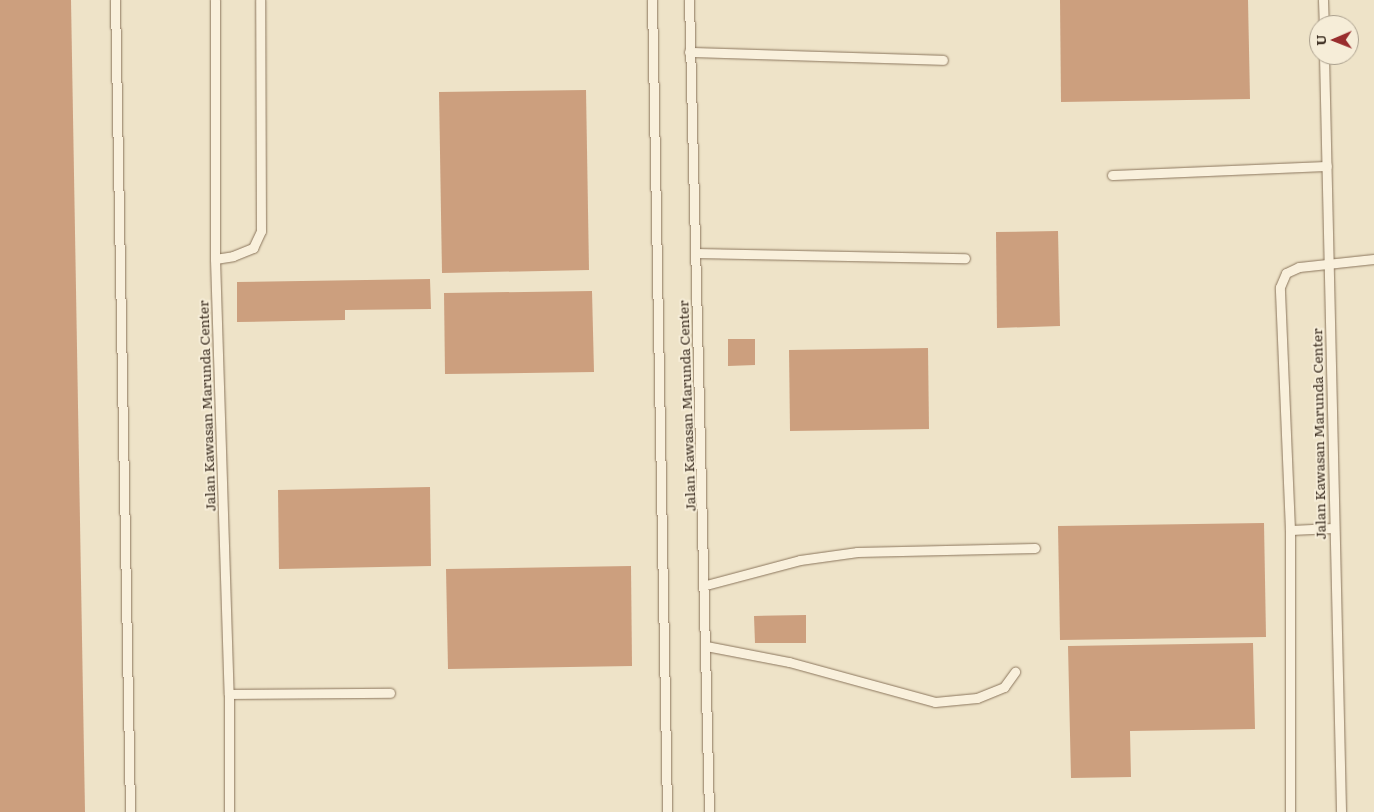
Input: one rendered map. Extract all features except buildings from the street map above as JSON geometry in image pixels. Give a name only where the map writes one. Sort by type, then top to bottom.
[{"type":"lane","points":[[115,0],[130,812]]},
{"type":"lane","name":"Jalan Kawasan Marunda Center","points":[[215,0],[215,259],[229,694],[229,812]]},
{"type":"lane","points":[[215,259],[233,256],[253,248],[261,231],[260,0]]},
{"type":"lane","name":"Jalan Kawasan Marunda Center","points":[[652,0],[667,812]]},
{"type":"lane","name":"Jalan Kawasan Marunda Center","points":[[689,0],[689,52],[706,585],[709,812]]},
{"type":"lane","points":[[1323,0],[1324,15]]},
{"type":"lane","points":[[689,52],[943,60]]},
{"type":"lane","name":"Jalan Kawasan Marunda Center","points":[[1324,65],[1341,812]]},
{"type":"lane","points":[[1112,175],[1327,166]]},
{"type":"lane","points":[[695,253],[965,258]]},
{"type":"lane","points":[[1290,812],[1290,530],[1280,286],[1286,274],[1299,267],[1328,266],[1374,259]]},
{"type":"lane","points":[[1290,530],[1334,528]]},
{"type":"lane","points":[[706,585],[800,560],[857,552],[1035,548]]},
{"type":"lane","points":[[706,646],[789,662],[935,702],[986,694],[1004,687],[1015,672]]},
{"type":"lane","points":[[229,694],[390,693]]}]
